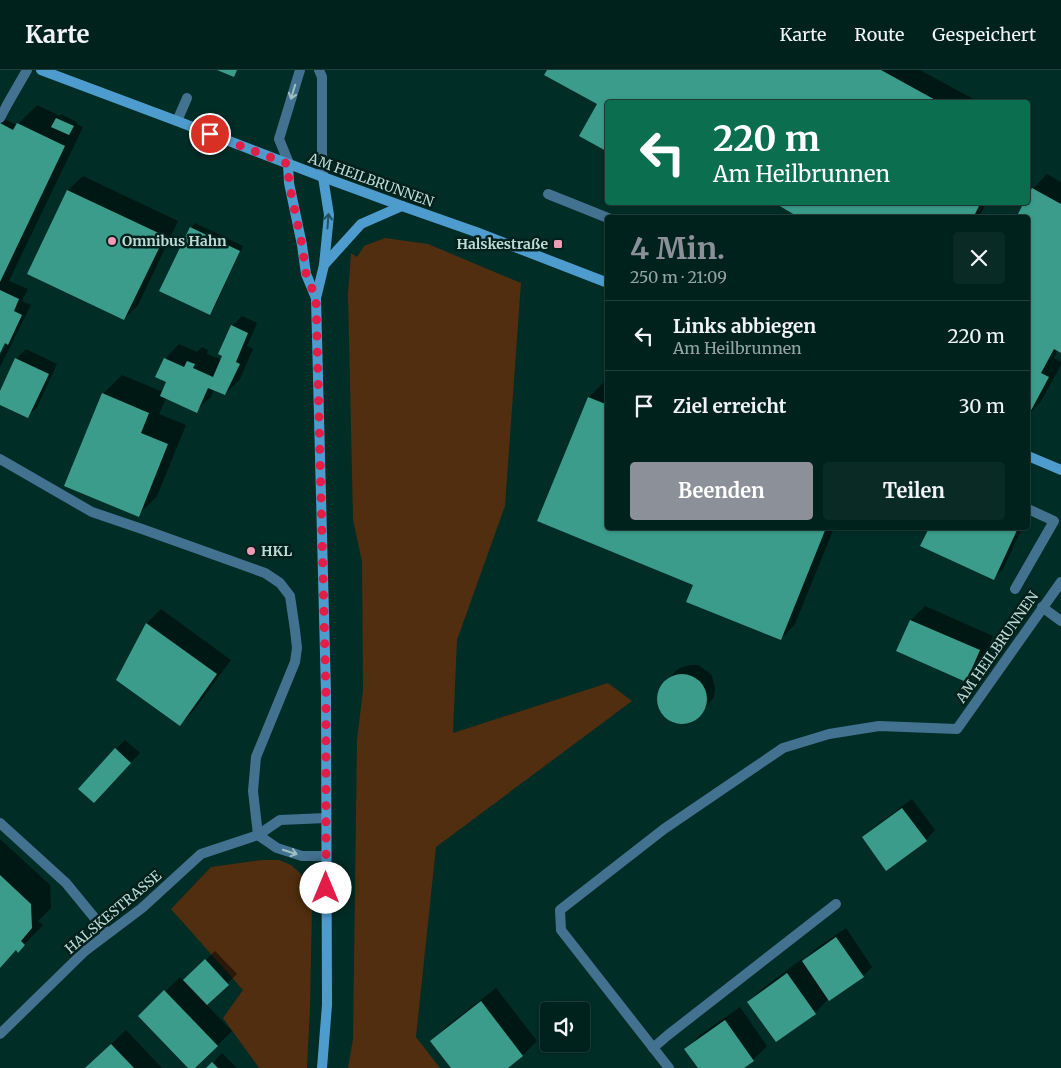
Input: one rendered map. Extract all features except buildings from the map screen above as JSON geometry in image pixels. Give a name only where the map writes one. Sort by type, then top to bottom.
[{"type":"street","points":[[0,118],[27,70]]},
{"type":"street","name":"AM HEILBRUNNEN","points":[[41,70],[605,282]]},
{"type":"street","points":[[300,70],[279,139],[288,161],[289,183],[306,274],[316,298]]},
{"type":"street","points":[[319,70],[322,77],[323,177],[329,214],[324,265],[316,298],[326,694],[327,1005],[322,1068]]},
{"type":"street","points":[[177,121],[187,98]]},
{"type":"street","points":[[548,194],[605,217]]},
{"type":"street","points":[[324,265],[361,224],[402,206]]},
{"type":"street","points":[[1030,457],[1061,470]]},
{"type":"street","points":[[0,460],[92,512],[142,528],[264,573],[280,583],[290,596],[297,648],[295,662],[256,757],[253,791],[258,835],[277,848],[302,856],[326,856]]},
{"type":"street","points":[[1015,589],[1054,521],[1030,510]]},
{"type":"street","name":"AM HEILBRUNNEN","points":[[654,1048],[561,930],[560,910],[664,829],[783,748],[829,734],[879,726],[957,729],[1061,582]]},
{"type":"street","points":[[1042,607],[1061,621]]},
{"type":"street","name":"HALSKESTRASSE","points":[[0,1034],[84,951],[142,908],[201,854],[258,835],[280,820],[326,818]]},
{"type":"street","points":[[0,822],[66,883],[107,934]]},
{"type":"street","points":[[669,1068],[654,1048],[668,1035],[836,904]]},
{"type":"shaded area","points":[[385,238],[428,244],[521,283],[505,506],[457,640],[453,733],[608,683],[632,701],[436,847],[416,1037],[440,1068],[348,1068],[353,1039],[357,740],[363,690],[362,562],[353,519],[348,294],[351,253],[357,257],[364,246]]},
{"type":"shaded area","points":[[262,860],[279,860],[291,865],[301,874],[307,886],[312,906],[307,1068],[259,1068],[223,1018],[243,990],[171,909],[211,867]]},
{"type":"place","name":"Omnibus Hahn","points":[[112,241]]},
{"type":"place","name":"Halskestraße","points":[[558,244]]},
{"type":"place","name":"HKL","points":[[251,551]]},
{"type":"route","points":[[210,134],[288,164],[289,183],[306,274],[316,298],[326,694],[326,888]]}]
